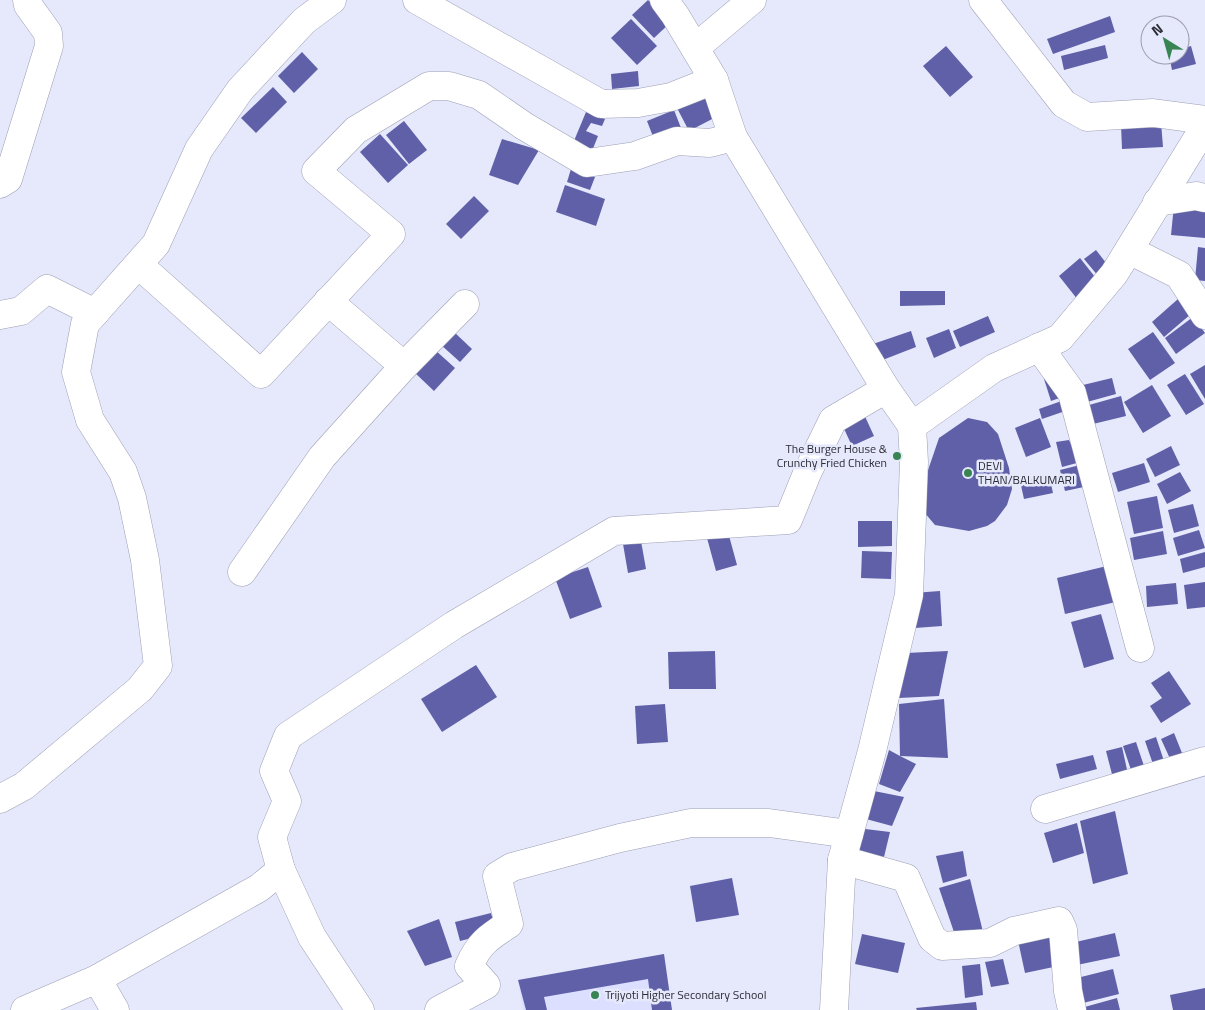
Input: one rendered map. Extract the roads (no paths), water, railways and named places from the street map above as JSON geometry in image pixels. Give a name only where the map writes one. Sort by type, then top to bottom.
[{"type":"street","points":[[0,184],[8,179],[49,46],[48,33],[28,5],[27,0]]},
{"type":"street","points":[[0,799],[24,786],[140,689],[158,666],[144,560],[132,498],[123,472],[90,420],[76,372],[85,324],[156,244],[199,149],[240,90],[304,21],[332,0]]},
{"type":"street","points":[[417,0],[601,104],[638,103],[671,97],[714,80]]},
{"type":"street","points":[[664,0],[714,80],[733,137],[886,389],[912,426],[914,462],[909,595],[872,750],[842,860],[834,1010]]},
{"type":"street","points":[[695,48],[752,0]]},
{"type":"street","points":[[983,0],[1064,104],[1087,117],[1153,113],[1205,120]]},
{"type":"street","points":[[139,265],[261,374],[391,234],[316,171],[356,130],[429,86],[449,86],[479,95],[524,126],[587,163],[635,156],[677,141],[710,143],[733,137]]},
{"type":"street","points":[[912,426],[994,368],[1060,338],[1114,274],[1205,126]]},
{"type":"street","points":[[1157,202],[1196,196],[1205,198]]},
{"type":"street","points":[[1129,250],[1179,275],[1205,315]]},
{"type":"street","points":[[0,316],[21,311],[47,289],[95,313]]},
{"type":"street","points":[[328,302],[404,366]]},
{"type":"street","points":[[242,572],[322,457],[404,366],[465,304]]},
{"type":"street","points":[[1039,347],[1072,393],[1140,648]]},
{"type":"street","points":[[360,1010],[312,936],[281,870],[272,837],[287,801],[274,771],[288,736],[454,625],[614,532],[788,520],[808,471],[833,420],[886,389]]},
{"type":"street","points":[[1045,809],[1205,761]]},
{"type":"street","points":[[439,1010],[486,985],[469,966],[476,950],[487,938],[509,924],[496,876],[512,868],[620,838],[691,823],[769,823],[849,834]]},
{"type":"street","points":[[842,860],[906,878],[921,918],[932,938],[942,946],[990,944],[1014,930],[1059,921],[1063,930],[1068,991],[1072,1010]]},
{"type":"street","points":[[25,1010],[96,979],[259,888],[281,870]]},
{"type":"street","points":[[96,979],[116,1010]]},
{"type":"place","name":"The Burger House & Crunchy Fried Chicken","points":[[897,456]]},
{"type":"place","name":"DEVI THAN/BALKUMARI","points":[[968,473]]},
{"type":"place","name":"Trijyoti Higher Secondary School","points":[[595,995]]}]
